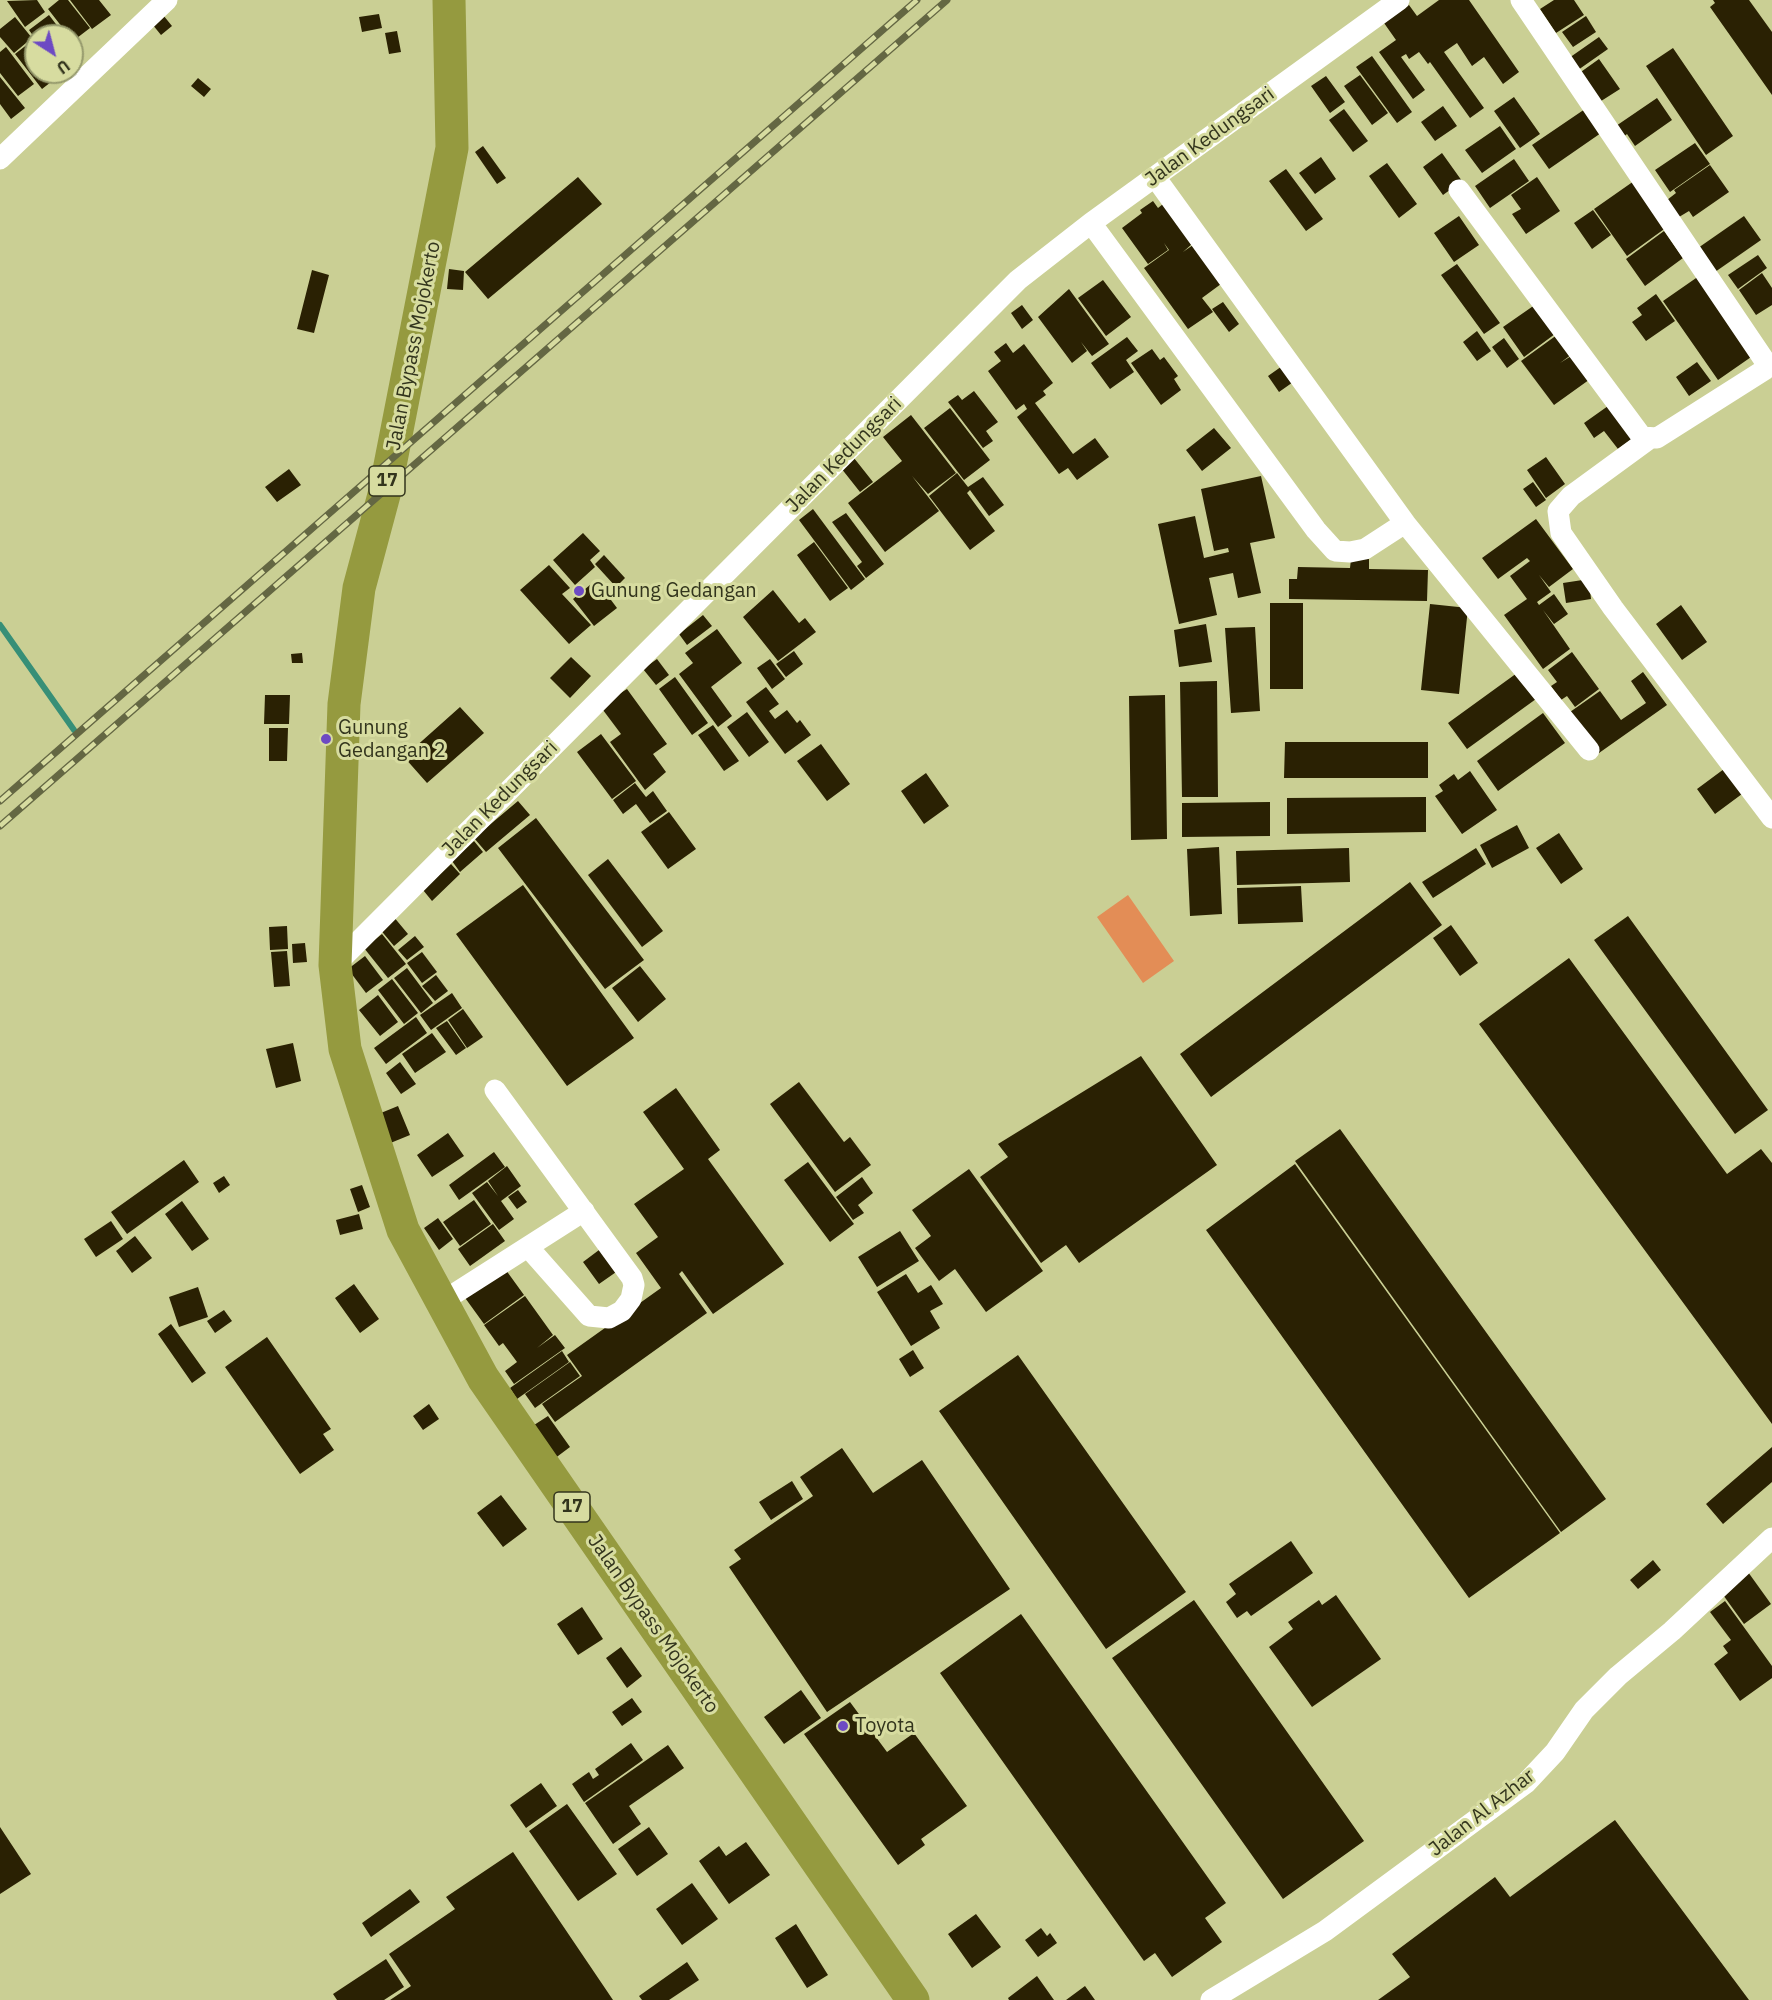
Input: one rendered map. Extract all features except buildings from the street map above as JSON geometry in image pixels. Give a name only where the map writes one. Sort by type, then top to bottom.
[{"type":"highway","name":"Jalan Bypass Mojokerto","points":[[448,0],[452,148],[385,491],[359,588],[344,704],[335,964],[345,1048],[399,1219],[483,1378],[914,2000]]},
{"type":"street","points":[[0,159],[167,0]]},
{"type":"street","name":"Jalan Kedungsari","points":[[335,964],[1003,295],[1038,264],[1091,224],[1399,0]]},
{"type":"street","points":[[1521,0],[1771,366],[1657,438],[1649,439],[1571,496],[1558,511],[1560,533],[1772,818]]},
{"type":"street","points":[[1155,177],[1405,523],[1589,750]]},
{"type":"street","points":[[1459,190],[1637,432],[1649,439]]},
{"type":"street","points":[[1091,224],[1316,531],[1335,551],[1350,552],[1365,549],[1405,523]]},
{"type":"street","points":[[495,1090],[632,1278],[634,1286],[631,1299],[616,1315],[602,1320],[589,1316],[528,1247]]},
{"type":"street","points":[[443,1301],[584,1211]]},
{"type":"street","name":"Jalan Al Azhar","points":[[1211,2000],[1325,1931],[1526,1783],[1555,1752],[1584,1710],[1618,1676],[1672,1631],[1772,1538]]},
{"type":"shaded area","points":[[1128,895],[1174,961],[1143,983],[1097,917]]},
{"type":"waterway","points":[[0,625],[74,730]]},
{"type":"railway","points":[[0,801],[917,0]]},
{"type":"railway","points":[[0,826],[947,0]]},
{"type":"place","name":"Gunung Gedangan","points":[[579,591]]},
{"type":"place","name":"Gunung Gedangan 2","points":[[326,739]]},
{"type":"place","name":"Toyota","points":[[843,1726]]}]
